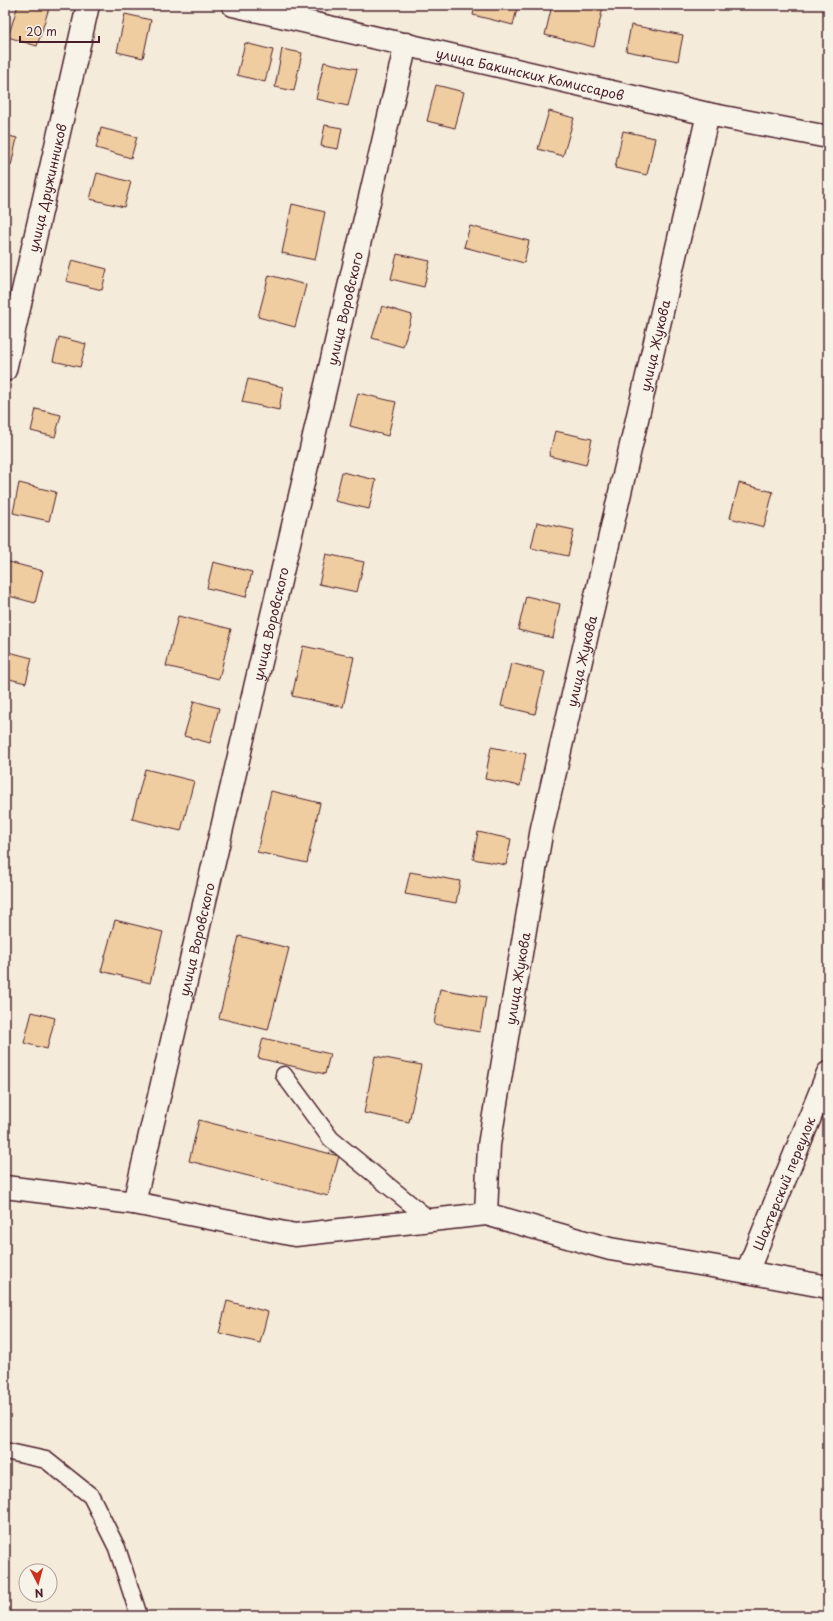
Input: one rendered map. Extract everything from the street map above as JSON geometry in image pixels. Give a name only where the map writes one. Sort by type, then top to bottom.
[{"type":"street","name":"улица Дружинников","points":[[5,370],[88,5]]},
{"type":"street","name":"улица Бакинских Комиссаров","points":[[233,5],[708,114],[828,137]]},
{"type":"street","name":"улица Воровского","points":[[134,1203],[406,44]]},
{"type":"street","name":"улица Жукова","points":[[486,1214],[489,1145],[542,828],[708,114]]},
{"type":"street","name":"Шахтерский переулок","points":[[747,1272],[828,1073]]},
{"type":"street","points":[[5,1187],[134,1203],[294,1235],[486,1214],[610,1249],[828,1287]]},
{"type":"lane","points":[[284,1075],[331,1140],[430,1220]]},
{"type":"lane","points":[[5,1451],[46,1460],[91,1496],[117,1548],[140,1616]]},
{"type":"building","points":[[18,5],[50,5],[37,46],[8,37]]},
{"type":"building","points":[[475,5],[518,5],[513,25],[473,15]]},
{"type":"building","points":[[552,5],[593,5],[603,7],[594,47],[545,35]]},
{"type":"building","points":[[125,14],[151,20],[143,58],[117,52]]},
{"type":"building","points":[[631,25],[683,35],[678,61],[626,51]]},
{"type":"building","points":[[245,43],[273,50],[265,82],[237,75]]},
{"type":"building","points":[[282,49],[302,53],[294,91],[275,87]]},
{"type":"building","points":[[324,62],[357,69],[348,106],[316,99]]},
{"type":"building","points":[[436,85],[464,92],[455,128],[427,121]]},
{"type":"building","points":[[549,111],[574,118],[563,156],[538,149]]},
{"type":"building","points":[[325,125],[342,128],[338,149],[321,146]]},
{"type":"building","points":[[101,128],[137,137],[131,158],[96,148]]},
{"type":"building","points":[[623,131],[655,138],[647,175],[615,168]]},
{"type":"building","points":[[5,135],[17,138],[11,166],[5,165]]},
{"type":"building","points":[[97,173],[131,182],[124,207],[90,199]]},
{"type":"building","points":[[5,179],[9,180],[5,198]]},
{"type":"building","points":[[292,204],[325,212],[315,260],[282,253]]},
{"type":"building","points":[[470,226],[529,241],[524,263],[464,247]]},
{"type":"building","points":[[397,254],[430,261],[424,287],[391,279]]},
{"type":"building","points":[[72,260],[107,269],[102,290],[66,281]]},
{"type":"building","points":[[269,275],[306,285],[295,327],[258,317]]},
{"type":"building","points":[[382,306],[412,315],[403,347],[372,338]]},
{"type":"building","points":[[59,337],[86,344],[80,367],[53,361]]},
{"type":"building","points":[[248,379],[283,387],[279,410],[242,402]]},
{"type":"building","points":[[358,393],[396,402],[388,436],[350,426]]},
{"type":"building","points":[[36,409],[61,415],[55,437],[31,431]]},
{"type":"building","points":[[555,431],[592,439],[586,465],[549,456]]},
{"type":"building","points":[[342,472],[376,480],[369,509],[335,501]]},
{"type":"building","points":[[19,483],[56,492],[49,521],[13,513]]},
{"type":"building","points":[[739,483],[773,492],[764,527],[730,518]]},
{"type":"building","points":[[537,522],[574,530],[568,556],[531,548]]},
{"type":"building","points":[[326,554],[364,562],[357,592],[319,584]]},
{"type":"building","points":[[5,561],[43,571],[35,603],[5,595]]},
{"type":"building","points":[[213,562],[252,572],[246,597],[207,588]]},
{"type":"building","points":[[526,596],[560,604],[553,638],[518,630]]},
{"type":"building","points":[[178,616],[231,629],[219,679],[166,666]]},
{"type":"building","points":[[303,646],[354,657],[343,707],[292,696]]},
{"type":"building","points":[[5,651],[32,658],[26,683],[5,678]]},
{"type":"building","points":[[511,663],[545,672],[535,714],[501,706]]},
{"type":"building","points":[[194,701],[219,708],[210,743],[184,736]]},
{"type":"building","points":[[491,747],[526,754],[520,786],[485,779]]},
{"type":"building","points":[[145,769],[194,781],[181,831],[132,819]]},
{"type":"building","points":[[271,791],[320,803],[307,863],[257,852]]},
{"type":"building","points":[[478,832],[511,839],[506,865],[473,859]]},
{"type":"building","points":[[410,872],[460,881],[456,903],[405,894]]},
{"type":"building","points":[[115,920],[163,932],[150,983],[101,971]]},
{"type":"building","points":[[239,936],[289,948],[268,1030],[219,1018]]},
{"type":"building","points":[[440,989],[486,997],[480,1032],[434,1024]]},
{"type":"building","points":[[32,1012],[55,1018],[47,1049],[24,1043]]},
{"type":"building","points":[[263,1038],[330,1054],[325,1074],[258,1058]]},
{"type":"building","points":[[375,1056],[421,1065],[409,1122],[364,1113]]},
{"type":"building","points":[[199,1120],[339,1156],[328,1196],[189,1161]]},
{"type":"building","points":[[227,1301],[268,1312],[260,1343],[219,1333]]}]
